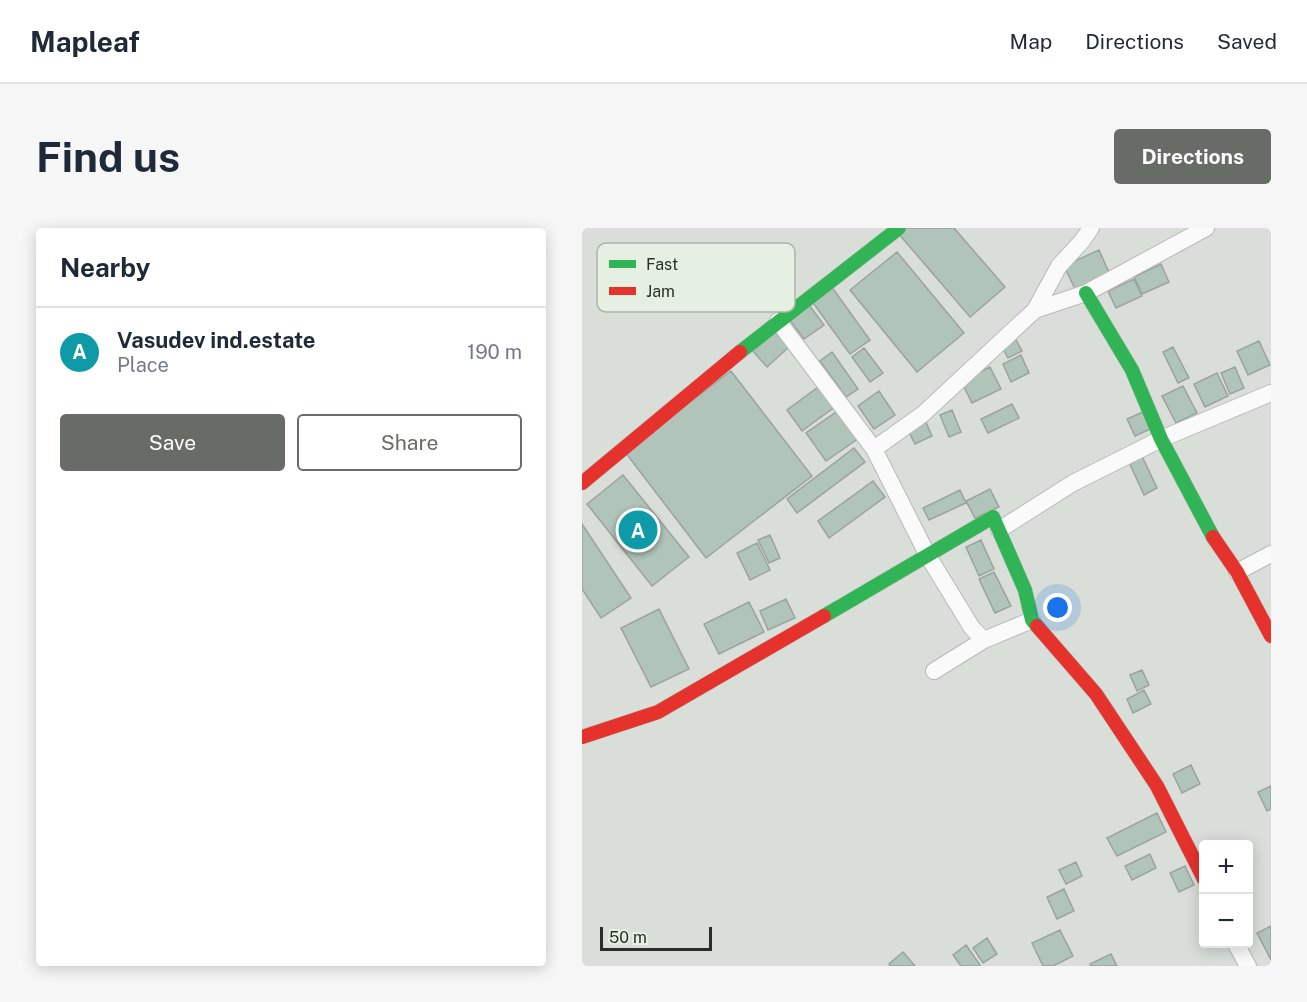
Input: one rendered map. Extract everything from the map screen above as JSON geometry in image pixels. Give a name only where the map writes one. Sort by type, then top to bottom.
[{"type":"street","points":[[795,308],[899,228]]},
{"type":"street","points":[[874,449],[923,414],[1035,309],[1059,266],[1091,228]]},
{"type":"street","points":[[1035,309],[1086,293],[1206,228]]},
{"type":"street","points":[[1086,293],[1131,370],[1161,439],[1219,548],[1237,572],[1271,636]]},
{"type":"street","points":[[582,483],[790,312]]},
{"type":"street","points":[[778,321],[874,449],[928,556],[972,628],[984,640]]},
{"type":"street","points":[[999,530],[1073,483],[1161,439],[1271,393]]},
{"type":"street","points":[[582,737],[658,712],[993,517],[1025,590],[1032,620],[1096,694],[1157,786],[1199,871]]},
{"type":"street","points":[[1237,572],[1271,554]]},
{"type":"street","points":[[934,671],[984,640],[1032,620]]},
{"type":"street","points":[[1238,948],[1248,966]]},
{"type":"building","points":[[904,228],[954,228],[1005,287],[970,317],[898,233]]},
{"type":"building","points":[[1099,250],[1111,277],[1077,293],[1064,266]]},
{"type":"building","points":[[897,252],[964,333],[917,372],[850,290]]},
{"type":"building","points":[[1161,264],[1169,282],[1142,294],[1134,277]]},
{"type":"building","points":[[1134,279],[1142,296],[1116,308],[1108,291]]},
{"type":"building","points":[[831,286],[870,340],[850,354],[811,300]]},
{"type":"building","points":[[809,305],[824,325],[804,339],[789,319]]},
{"type":"building","points":[[777,331],[790,346],[767,367],[753,351]]},
{"type":"building","points":[[1015,338],[1022,351],[1008,358],[1001,345]]},
{"type":"building","points":[[1259,341],[1270,365],[1248,375],[1237,351]]},
{"type":"building","points":[[1173,347],[1189,378],[1178,383],[1163,352]]},
{"type":"building","points":[[864,348],[883,373],[870,382],[852,357]]},
{"type":"building","points":[[832,352],[858,389],[846,397],[820,361]]},
{"type":"building","points":[[1021,355],[1029,373],[1011,382],[1003,364]]},
{"type":"building","points":[[990,367],[1001,389],[972,403],[961,381]]},
{"type":"building","points":[[1235,367],[1244,388],[1230,394],[1221,373]]},
{"type":"building","points":[[731,371],[812,476],[706,558],[625,452]]},
{"type":"building","points":[[1217,373],[1228,396],[1205,407],[1194,384]]},
{"type":"building","points":[[821,385],[836,406],[802,431],[787,410]]},
{"type":"building","points":[[1183,386],[1197,413],[1176,423],[1162,396]]},
{"type":"building","points":[[879,391],[895,415],[874,429],[858,406]]},
{"type":"building","points":[[1012,404],[1019,418],[988,433],[981,419]]},
{"type":"building","points":[[839,410],[859,438],[826,461],[806,433]]},
{"type":"building","points":[[952,410],[961,432],[949,437],[940,415]]},
{"type":"building","points":[[1143,412],[1150,429],[1135,436],[1127,419]]},
{"type":"building","points":[[925,420],[932,436],[915,444],[907,428]]},
{"type":"building","points":[[854,448],[865,462],[797,513],[787,499]]},
{"type":"building","points":[[1142,456],[1157,488],[1144,495],[1129,462]]},
{"type":"building","points":[[623,475],[689,557],[652,586],[587,504]]},
{"type":"building","points":[[873,481],[885,497],[829,538],[818,521]]},
{"type":"building","points":[[990,489],[999,507],[975,518],[966,501]]},
{"type":"building","points":[[960,490],[966,503],[929,520],[923,508]]},
{"type":"building","points":[[582,524],[631,598],[601,618],[582,589]]},
{"type":"building","points":[[770,535],[780,558],[769,563],[758,540]]},
{"type":"building","points":[[981,540],[994,569],[979,576],[966,547]]},
{"type":"building","points":[[757,543],[770,570],[750,580],[737,553]]},
{"type":"building","points":[[994,572],[1011,606],[995,613],[979,579]]},
{"type":"building","points":[[786,599],[795,618],[768,630],[760,611]]},
{"type":"building","points":[[749,602],[764,632],[719,654],[704,624]]},
{"type":"building","points":[[659,609],[689,669],[651,687],[621,628]]},
{"type":"building","points":[[1142,670],[1149,685],[1137,691],[1130,675]]},
{"type":"building","points":[[1144,690],[1151,704],[1133,713],[1127,699]]},
{"type":"building","points":[[1191,765],[1200,784],[1182,793],[1173,774]]},
{"type":"building","points":[[1271,786],[1271,809],[1267,811],[1258,792]]},
{"type":"building","points":[[1157,813],[1166,832],[1117,856],[1107,838]]},
{"type":"building","points":[[1150,854],[1156,868],[1132,880],[1125,866]]},
{"type":"building","points":[[1076,862],[1082,876],[1066,884],[1059,870]]},
{"type":"building","points":[[1185,866],[1194,885],[1179,892],[1170,873]]},
{"type":"building","points":[[1064,889],[1074,911],[1057,919],[1047,897]]},
{"type":"building","points":[[1271,926],[1271,960],[1257,933]]},
{"type":"building","points":[[1060,930],[1073,956],[1053,966],[1043,966],[1032,943]]},
{"type":"building","points":[[987,938],[997,954],[983,963],[973,948]]},
{"type":"building","points":[[966,945],[979,966],[961,966],[953,955]]},
{"type":"building","points":[[903,952],[915,966],[890,966],[889,964]]},
{"type":"building","points":[[1111,954],[1117,966],[1091,966],[1090,964]]},
{"type":"traffic: fast","points":[[795,309],[899,228]]},
{"type":"traffic: fast","points":[[1086,293],[1132,370],[1161,439],[1213,537]]},
{"type":"traffic: fast","points":[[740,352],[791,312]]},
{"type":"traffic: fast","points":[[824,616],[993,517],[1025,590],[1032,620],[1037,626]]},
{"type":"traffic: jam","points":[[582,483],[740,352]]},
{"type":"traffic: jam","points":[[1213,537],[1237,572],[1271,636]]},
{"type":"traffic: jam","points":[[582,737],[658,712],[824,616]]},
{"type":"traffic: jam","points":[[1037,626],[1096,694],[1157,786],[1199,869]]},
{"type":"place","name":"Vasudev ind.estate","points":[[638,530]]}]
